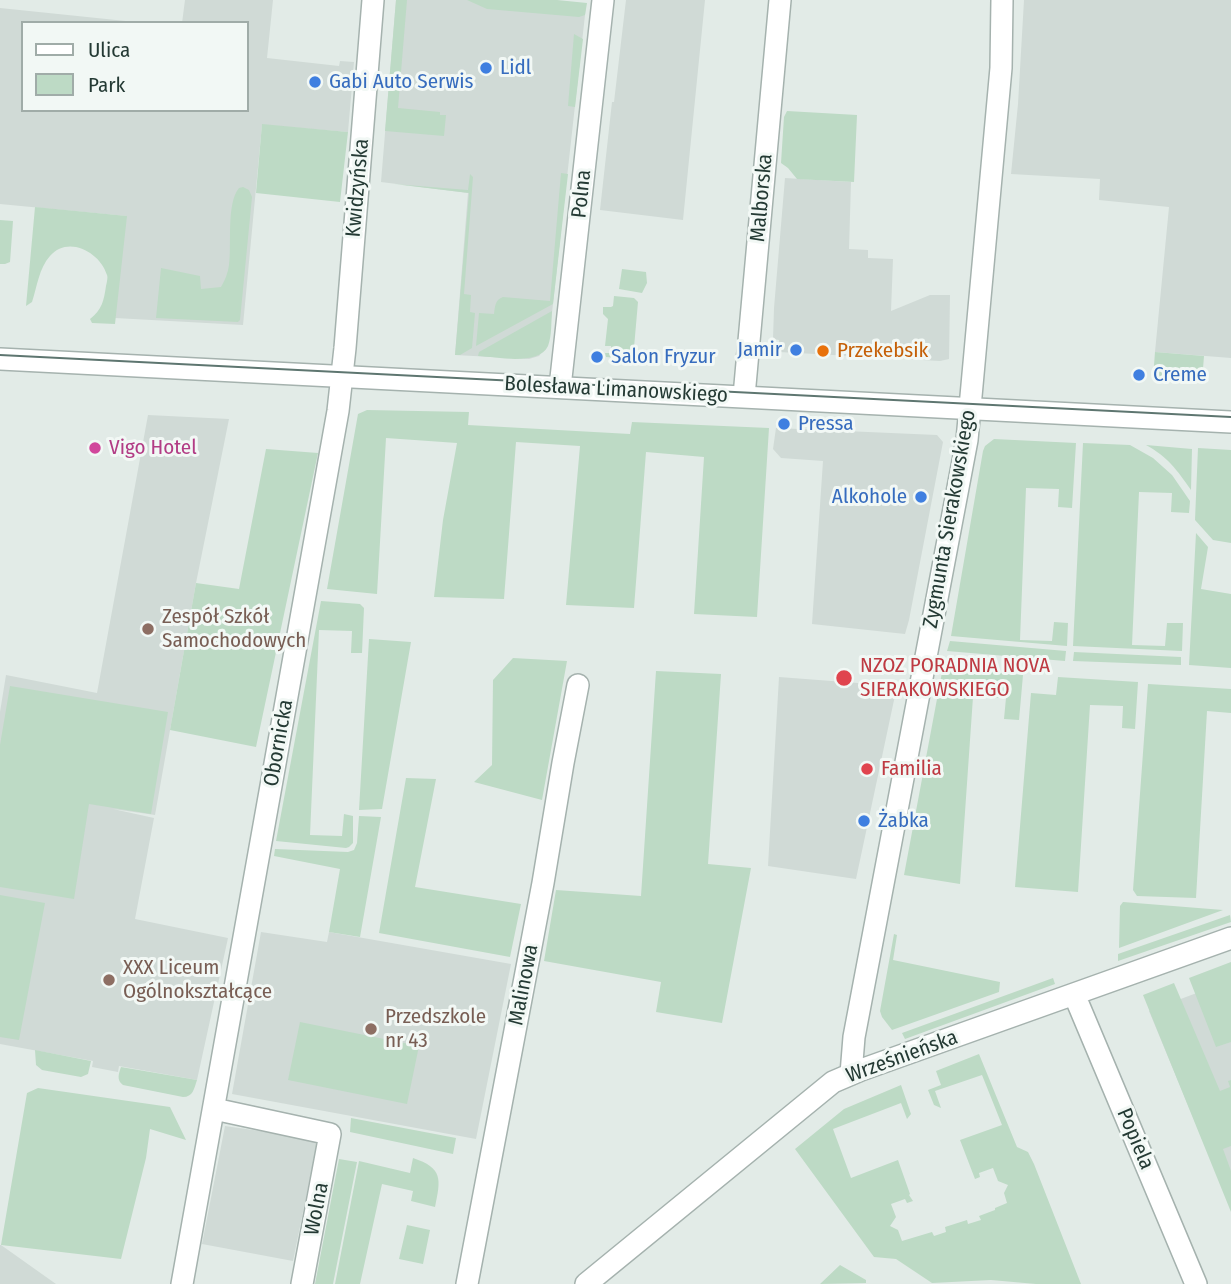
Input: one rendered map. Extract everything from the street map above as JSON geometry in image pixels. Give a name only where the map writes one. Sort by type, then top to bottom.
[{"type":"street","name":"Kwidzyńska","points":[[341,377],[373,0]]},
{"type":"street","name":"Polna","points":[[560,387],[603,0]]},
{"type":"street","name":"Malborska","points":[[744,396],[780,0]]},
{"type":"street","name":"Zygmunta Sierakowskiego","points":[[851,1074],[854,1037],[964,453],[1001,68],[1002,0]]},
{"type":"street","name":"Bolesława Limanowskiego","points":[[0,359],[1231,422]]},
{"type":"street","name":"Obornicka","points":[[181,1284],[306,594],[338,411],[341,377]]},
{"type":"street","name":"Malinowa","points":[[467,1284],[579,685]]},
{"type":"street","name":"Wrześnieńska","points":[[586,1284],[827,1087],[851,1074],[1231,938]]},
{"type":"street","name":"Popiela","points":[[1074,994],[1196,1284]]},
{"type":"street","name":"Wolna","points":[[214,1109],[330,1134],[302,1284]]},
{"type":"shaded area","points":[[185,0],[273,0],[267,58],[339,66],[340,61],[354,62],[348,132],[262,125],[243,325],[115,318],[126,216],[0,204],[0,8],[126,21],[21,21],[21,112],[248,112],[248,21],[182,21]]},
{"type":"shaded area","points":[[396,0],[513,0],[586,6],[549,340],[539,356],[529,359],[455,355],[468,193],[381,182]]},
{"type":"shaded area","points":[[626,0],[705,0],[683,220],[600,210]]},
{"type":"shaded area","points":[[1024,0],[1231,0],[1231,358],[1155,352],[1169,207],[1099,200],[1100,179],[1011,174]]},
{"type":"shaded area","points":[[785,178],[851,182],[849,249],[868,250],[868,258],[893,259],[891,311],[930,295],[950,295],[949,359],[940,361],[779,352],[779,340],[773,339],[774,308]]},
{"type":"shaded area","points":[[148,415],[229,419],[196,583],[155,815],[113,809],[154,818],[135,919],[228,938],[197,1080],[119,1066],[118,1072],[92,1067],[93,1061],[0,1044],[0,712],[6,675],[97,693]]},
{"type":"shaded area","points":[[776,428],[937,435],[943,442],[905,634],[812,624],[823,461],[781,458],[773,449]]},
{"type":"shaded area","points":[[779,677],[897,686],[856,879],[768,866]]},
{"type":"shaded area","name":"Przedszkole nr 43","points":[[261,932],[327,942],[329,932],[511,964],[476,1139],[232,1094]]},
{"type":"shaded area","points":[[1231,980],[1231,1209],[1149,1011]]},
{"type":"shaded area","points":[[225,1126],[288,1135],[317,1143],[293,1261],[202,1244]]},
{"type":"shaded area","points":[[1,1245],[56,1284],[0,1284]]},
{"type":"green space","points":[[396,0],[407,0],[398,108],[440,112],[440,115],[446,115],[444,136],[385,131]]},
{"type":"green space","points":[[467,0],[557,0],[587,3],[585,15],[579,17],[487,9]]},
{"type":"green space","points":[[574,34],[583,39],[575,107],[568,106]]},
{"type":"green space","points":[[787,111],[857,115],[854,182],[797,179],[781,163],[784,117]]},
{"type":"green space","points":[[262,124],[348,132],[340,202],[256,193]]},
{"type":"green space","points":[[561,173],[568,174],[553,304],[476,346],[479,313],[494,314],[500,298],[550,301]]},
{"type":"green space","points":[[470,174],[473,177],[464,294],[471,295],[470,312],[475,313],[472,348],[455,355],[469,193],[394,184],[468,190]]},
{"type":"green space","points":[[239,188],[249,190],[252,197],[240,320],[156,318],[161,268],[200,276],[201,289],[221,287],[229,265],[232,204]]},
{"type":"green space","points":[[35,207],[127,216],[115,324],[92,323],[90,319],[103,300],[107,276],[98,259],[83,249],[74,247],[57,250],[50,256],[41,272],[32,302],[26,306]]},
{"type":"green space","points":[[0,220],[13,221],[10,262],[5,264],[0,264]]},
{"type":"green space","points":[[622,269],[646,272],[647,283],[642,293],[619,289]]},
{"type":"green space","points":[[614,296],[634,298],[638,302],[633,359],[606,357],[605,353],[611,353],[611,346],[605,346],[608,319],[603,314],[603,307],[613,306]]},
{"type":"green space","points":[[552,311],[551,333],[548,346],[543,352],[517,359],[478,356],[479,352]]},
{"type":"green space","points":[[1155,352],[1204,356],[1202,381],[1153,378]]},
{"type":"green space","points":[[367,410],[469,412],[468,425],[630,434],[632,422],[769,428],[757,617],[694,614],[704,457],[646,452],[634,608],[566,605],[580,446],[516,442],[504,599],[434,597],[443,520],[457,443],[386,438],[377,594],[327,589],[358,414]]},
{"type":"green space","points":[[994,439],[1076,443],[1072,508],[1058,507],[1059,489],[1026,488],[1020,640],[1052,641],[1054,622],[1068,623],[1067,646],[951,636],[983,451]]},
{"type":"green space","points":[[1083,443],[1130,445],[1153,458],[1172,475],[1190,501],[1189,513],[1171,512],[1172,493],[1139,492],[1132,645],[1165,646],[1167,623],[1183,623],[1182,651],[1073,646]]},
{"type":"green space","points":[[1146,445],[1192,449],[1191,490],[1172,464]]},
{"type":"green space","points":[[1198,448],[1231,450],[1231,543],[1213,540],[1195,520]]},
{"type":"green space","points":[[266,449],[318,453],[256,747],[170,730],[196,583],[239,589]]},
{"type":"green space","points":[[1196,533],[1208,547],[1201,589],[1231,594],[1231,668],[1189,665]]},
{"type":"green space","points":[[321,601],[360,604],[364,608],[362,653],[351,653],[352,631],[319,630],[310,835],[342,836],[344,814],[353,816],[353,843],[346,848],[276,841]]},
{"type":"green space","points":[[369,639],[411,642],[382,809],[359,810]]},
{"type":"green space","points":[[950,641],[1066,651],[1065,661],[947,651]]},
{"type":"green space","points":[[1074,652],[1181,657],[1181,665],[1073,661]]},
{"type":"green space","points":[[513,658],[567,661],[542,800],[474,782],[492,765],[493,680]]},
{"type":"green space","points":[[943,667],[1023,675],[1019,720],[1004,719],[1006,698],[973,697],[960,884],[904,875]]},
{"type":"green space","points":[[656,671],[721,674],[708,864],[751,868],[722,1023],[656,1012],[661,982],[544,961],[556,890],[641,896]]},
{"type":"green space","points":[[1058,677],[1138,682],[1135,729],[1122,728],[1123,706],[1090,705],[1078,892],[1015,887],[1031,693],[1056,695]]},
{"type":"green space","points":[[1148,684],[1231,689],[1231,713],[1207,711],[1196,898],[1137,896],[1133,890]]},
{"type":"green space","points":[[10,686],[168,712],[151,814],[89,804],[74,899],[0,887],[0,745]]},
{"type":"green space","points":[[406,778],[436,779],[415,887],[521,904],[510,957],[379,933]]},
{"type":"green space","points":[[359,816],[381,817],[360,937],[329,932],[340,869],[274,856],[275,849],[354,850]]},
{"type":"green space","points":[[0,895],[45,903],[19,1040],[0,1037]]},
{"type":"green space","points":[[1123,902],[1223,910],[1119,948],[1120,906]]},
{"type":"green space","points":[[1230,915],[1231,922],[1118,961],[1118,954]]},
{"type":"green space","points":[[894,934],[897,935],[893,960],[1000,982],[999,992],[892,1030],[880,1011]]},
{"type":"green space","points":[[1231,962],[1231,1042],[1216,1047],[1189,978]]},
{"type":"green space","points":[[1053,978],[1055,984],[905,1039],[902,1033]]},
{"type":"green space","points":[[1174,983],[1220,1091],[1230,1087],[1228,1081],[1231,1080],[1231,1146],[1223,1149],[1231,1171],[1231,1212],[1143,995]]},
{"type":"green space","points":[[300,1022],[419,1046],[407,1104],[288,1080]]},
{"type":"green space","points":[[35,1050],[91,1061],[88,1074],[81,1077],[42,1070],[36,1065]]},
{"type":"green space","points":[[979,1054],[1017,1147],[1028,1152],[1034,1164],[1081,1284],[991,1280],[932,1283],[896,1259],[874,1257],[795,1149],[844,1109],[901,1085],[911,1114],[907,1119],[901,1103],[833,1129],[851,1178],[898,1160],[913,1201],[907,1203],[905,1199],[891,1204],[896,1217],[890,1226],[898,1230],[902,1241],[932,1232],[934,1236],[946,1232],[945,1227],[967,1220],[968,1224],[981,1220],[979,1216],[1007,1203],[1004,1193],[1008,1185],[998,1181],[993,1168],[979,1173],[980,1177],[975,1179],[960,1140],[1002,1125],[982,1075],[935,1091],[941,1108],[934,1105],[928,1090],[941,1085],[936,1071]]},
{"type":"green space","points":[[121,1067],[197,1080],[191,1094],[183,1097],[123,1085],[119,1079]]},
{"type":"green space","points":[[38,1088],[170,1107],[186,1140],[150,1129],[146,1158],[121,1259],[1,1245],[27,1093]]},
{"type":"green space","points":[[351,1118],[456,1138],[453,1154],[350,1132]]},
{"type":"green space","points":[[413,1158],[430,1166],[438,1176],[435,1207],[411,1201],[413,1191],[382,1184],[360,1284],[335,1284],[359,1161],[410,1173]]},
{"type":"green space","points":[[339,1159],[357,1162],[333,1284],[315,1284]]},
{"type":"green space","points":[[407,1225],[430,1230],[423,1264],[399,1259]]},
{"type":"green space","points":[[840,1265],[866,1280],[866,1283],[820,1284]]},
{"type":"tram line","points":[[0,355],[1231,417]]},
{"type":"place","name":"Lidl","points":[[486,68]]},
{"type":"place","name":"Gabi Auto Serwis","points":[[315,82]]},
{"type":"place","name":"Jamir","points":[[796,350]]},
{"type":"place","name":"Przekebsik","points":[[823,351]]},
{"type":"place","name":"Salon Fryzur","points":[[597,357]]},
{"type":"place","name":"Creme","points":[[1139,375]]},
{"type":"place","name":"Pressa","points":[[784,424]]},
{"type":"place","name":"Vigo Hotel","points":[[95,448]]},
{"type":"place","name":"Alkohole","points":[[921,497]]},
{"type":"place","name":"Zespół Szkół Samochodowych","points":[[148,629]]},
{"type":"place","name":"NZOZ PORADNIA NOVA SIERAKOWSKIEGO","points":[[844,678]]},
{"type":"place","name":"Familia","points":[[867,769]]},
{"type":"place","name":"Żabka","points":[[864,821]]},
{"type":"place","name":"XXX Liceum Ogólnokształcące","points":[[109,980]]},
{"type":"place","name":"Przedszkole nr 43","points":[[371,1029]]}]
